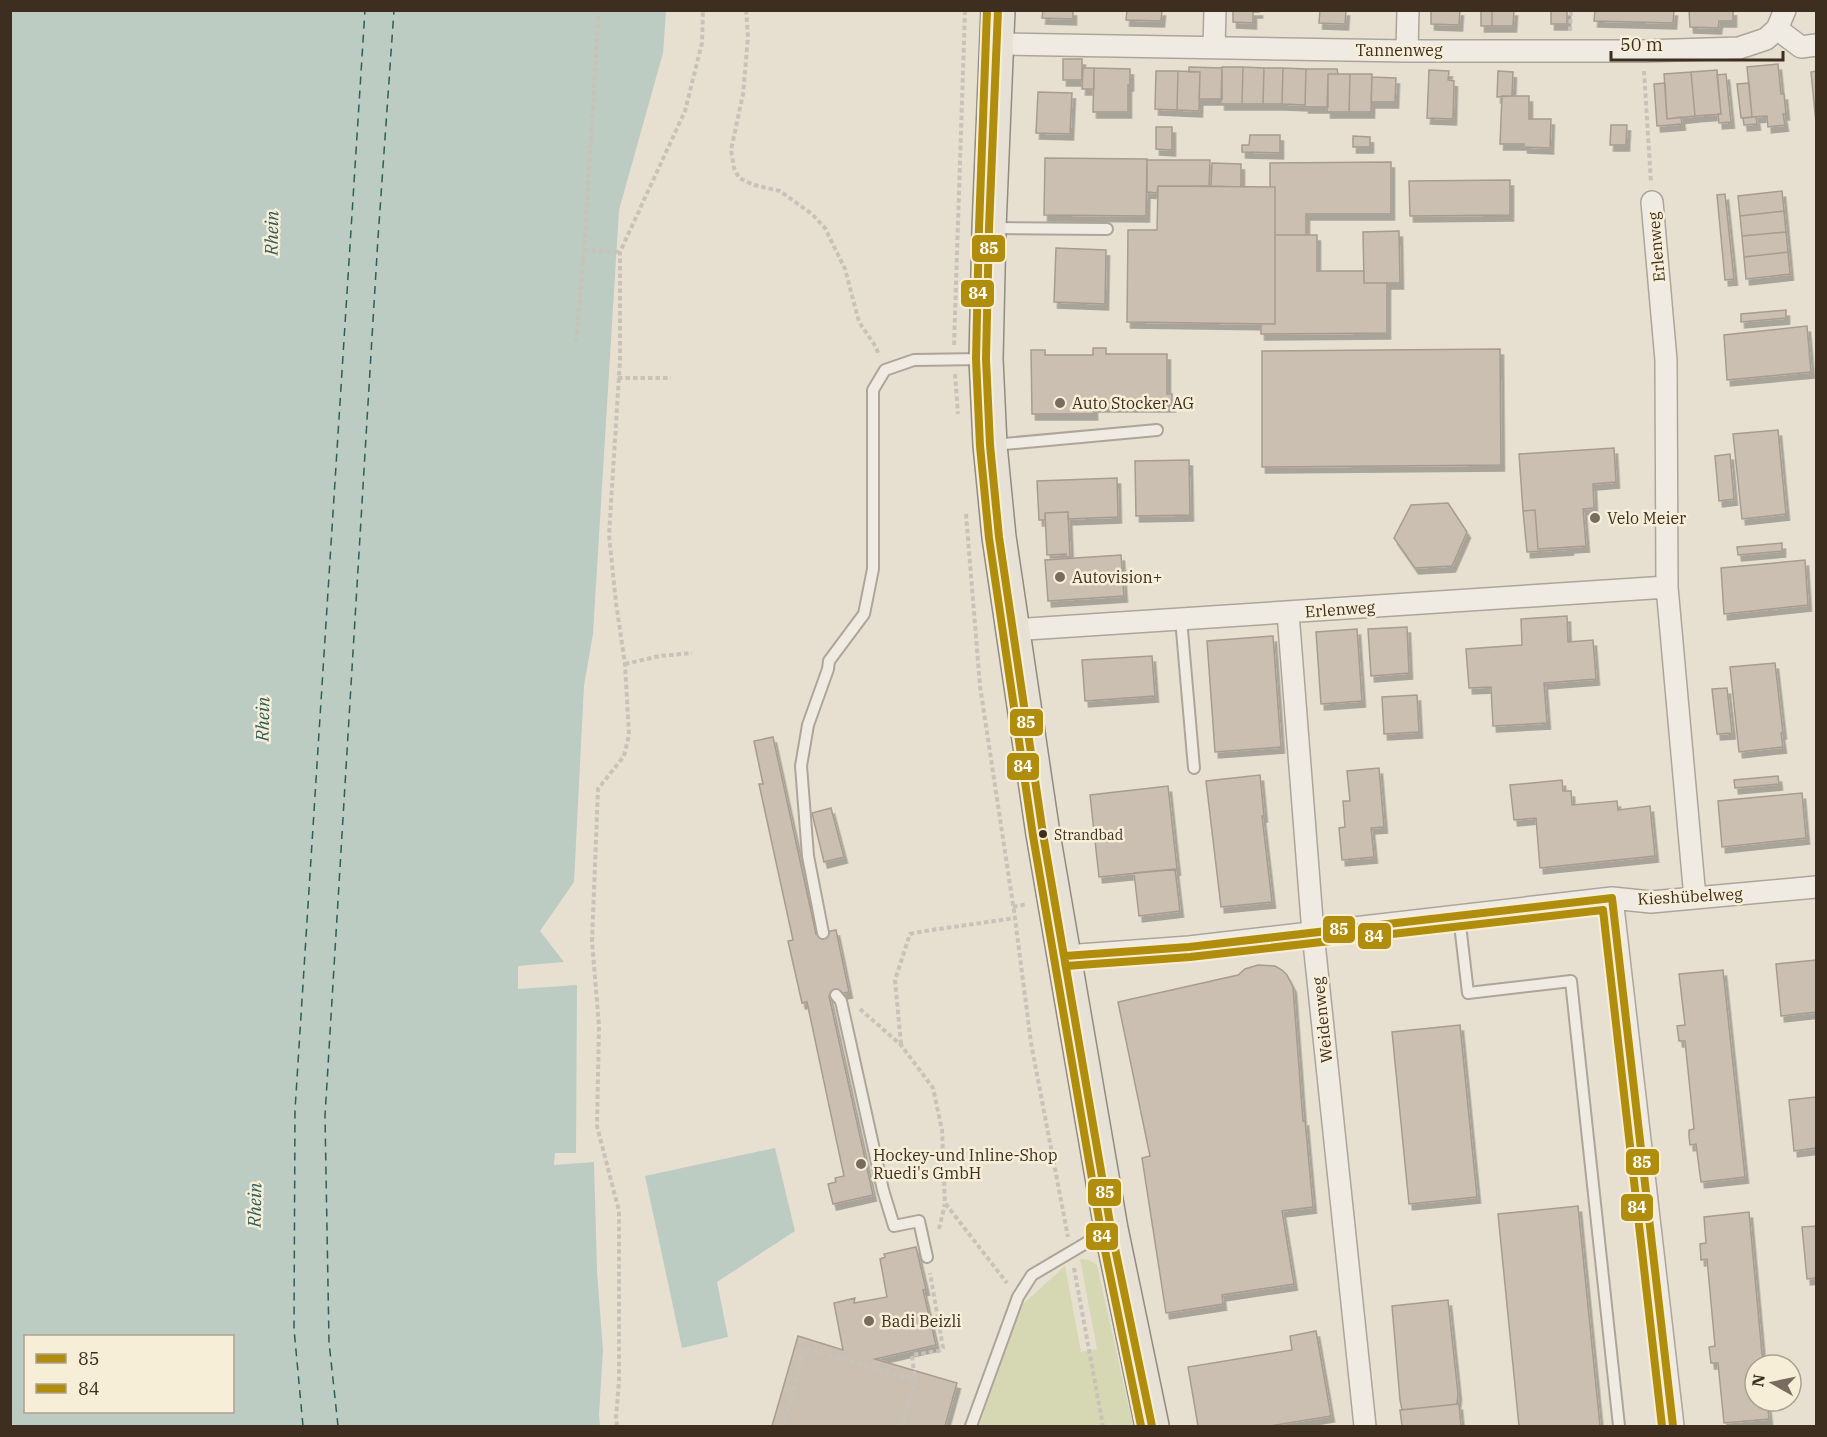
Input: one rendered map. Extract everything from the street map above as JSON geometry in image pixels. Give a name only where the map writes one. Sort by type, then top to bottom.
[{"type":"main road","points":[[998,10],[986,359],[990,445],[999,537],[1043,834],[1111,1228],[1152,1426]]},
{"type":"street","points":[[1214,47],[1215,10]]},
{"type":"street","points":[[1407,51],[1408,10]]},
{"type":"street","name":"Tannenweg","points":[[997,44],[1407,51],[1644,51],[1739,48],[1766,39],[1781,20]]},
{"type":"street","points":[[1781,20],[1801,47],[1816,45]]},
{"type":"street","name":"Erlenweg","points":[[1652,202],[1666,360],[1667,587],[1695,898]]},
{"type":"street","name":"Erlenweg","points":[[1012,630],[1667,587]]},
{"type":"street","name":"Weidenweg","points":[[1288,612],[1313,933],[1365,1426]]},
{"type":"street","name":"Kieshübelweg","points":[[1065,956],[1189,947],[1612,898],[1652,902],[1816,887]]},
{"type":"street","points":[[1612,898],[1673,1426]]},
{"type":"lane","points":[[989,228],[1107,229]]},
{"type":"lane","points":[[823,933],[808,855],[801,765],[808,725],[828,669],[828,661],[864,615],[873,569],[873,390],[885,370],[914,360],[986,359]]},
{"type":"lane","points":[[990,445],[1157,430]]},
{"type":"lane","points":[[1181,619],[1194,768]]},
{"type":"lane","points":[[1459,916],[1468,993],[1571,981],[1619,1426]]},
{"type":"lane","points":[[838,998],[883,1190],[894,1226],[919,1221],[927,1257]]},
{"type":"lane","points":[[970,1426],[1018,1297],[1032,1275],[1111,1228]]},
{"type":"path","points":[[576,342],[599,10]]},
{"type":"path","points":[[617,1426],[620,1381],[619,1210],[597,1126],[599,1026],[592,941],[598,789],[624,756],[629,735],[625,664],[609,534],[618,378],[620,252],[685,111],[702,43],[703,10]]},
{"type":"path","points":[[746,10],[748,37],[743,94],[731,150],[734,168],[739,178],[754,185],[780,191],[812,214],[825,228],[845,269],[859,322],[876,347],[885,370]]},
{"type":"path","name":"Erlenweg","points":[[1644,51],[1652,202]]},
{"type":"path","points":[[584,250],[620,252]]},
{"type":"path","points":[[618,378],[671,378]]},
{"type":"path","points":[[625,664],[692,652]]},
{"type":"path","points":[[901,1045],[895,980],[910,934],[1015,918]]},
{"type":"path","points":[[838,998],[855,1005],[901,1045],[933,1088],[942,1130],[945,1203],[1018,1297]]},
{"type":"path","points":[[902,1426],[915,1380],[912,1354],[939,1351],[943,1348],[927,1257]]},
{"type":"path","points":[[783,1426],[805,1348],[915,1380]]},
{"type":"green space","points":[[1080,1259],[1089,1260],[1097,1265],[1133,1426],[979,1426],[1023,1304],[1065,1266],[1081,1352],[1097,1349]]},
{"type":"water","name":"Rhein","points":[[10,11],[666,11],[663,53],[619,210],[593,634],[584,686],[574,882],[540,931],[564,962],[518,966],[518,989],[577,985],[576,1153],[555,1153],[554,1165],[594,1162],[597,1271],[603,1350],[600,1426],[11,1426]]},
{"type":"water","points":[[775,1148],[795,1231],[717,1282],[728,1337],[682,1348],[645,1176]]},
{"type":"building","points":[[1043,10],[1073,10],[1073,19],[1042,18]]},
{"type":"building","points":[[1127,10],[1162,10],[1161,21],[1126,20]]},
{"type":"building","points":[[1233,10],[1259,10],[1259,12],[1253,12],[1253,23],[1233,22]]},
{"type":"building","points":[[1320,10],[1346,10],[1345,24],[1319,23]]},
{"type":"building","points":[[1431,10],[1460,10],[1459,25],[1431,24]]},
{"type":"building","points":[[1481,10],[1492,10],[1492,26],[1481,26]]},
{"type":"building","points":[[1492,10],[1514,10],[1513,26],[1492,26]]},
{"type":"building","points":[[1551,10],[1567,10],[1567,24],[1551,24]]},
{"type":"building","points":[[1595,10],[1674,10],[1673,23],[1594,21]]},
{"type":"building","points":[[1689,10],[1733,10],[1733,21],[1719,21],[1718,28],[1690,27]]},
{"type":"building","points":[[1063,59],[1082,59],[1082,80],[1063,80]]},
{"type":"building","points":[[1778,64],[1781,94],[1784,94],[1785,125],[1768,127],[1767,116],[1752,117],[1747,67]]},
{"type":"building","points":[[1189,67],[1222,68],[1222,99],[1199,99],[1200,72],[1189,72]]},
{"type":"building","points":[[1222,67],[1243,67],[1242,104],[1221,104]]},
{"type":"building","points":[[1243,67],[1264,68],[1263,104],[1242,104]]},
{"type":"building","points":[[1083,68],[1094,68],[1094,89],[1082,89]]},
{"type":"building","points":[[1094,68],[1130,69],[1128,112],[1093,112]]},
{"type":"building","points":[[1264,68],[1283,68],[1282,104],[1263,104]]},
{"type":"building","points":[[1283,68],[1306,69],[1305,105],[1282,104]]},
{"type":"building","points":[[1306,69],[1337,69],[1338,74],[1328,74],[1328,107],[1305,107]]},
{"type":"building","points":[[1429,70],[1449,71],[1448,80],[1454,81],[1453,119],[1427,118]]},
{"type":"building","points":[[1717,70],[1721,114],[1695,116],[1691,72]]},
{"type":"building","points":[[1156,71],[1178,71],[1177,110],[1155,109]]},
{"type":"building","points":[[1178,71],[1200,72],[1199,111],[1177,110]]},
{"type":"building","points":[[1498,71],[1513,72],[1512,96],[1497,97]]},
{"type":"building","points":[[1816,71],[1816,123],[1811,72]]},
{"type":"building","points":[[1691,72],[1695,116],[1667,119],[1664,74]]},
{"type":"building","points":[[1328,74],[1350,74],[1349,112],[1327,112]]},
{"type":"building","points":[[1350,74],[1372,74],[1371,112],[1349,112]]},
{"type":"building","points":[[1726,74],[1731,122],[1719,123],[1718,114],[1721,114],[1717,75]]},
{"type":"building","points":[[1372,77],[1396,78],[1395,102],[1371,102]]},
{"type":"building","points":[[1665,83],[1667,119],[1681,117],[1682,124],[1657,126],[1654,84]]},
{"type":"building","points":[[1749,83],[1752,117],[1741,118],[1737,84]]},
{"type":"building","points":[[1038,92],[1072,93],[1070,134],[1036,133]]},
{"type":"building","points":[[1502,96],[1529,96],[1529,119],[1551,119],[1550,148],[1524,147],[1524,144],[1500,144]]},
{"type":"building","points":[[1756,117],[1757,124],[1744,125],[1743,118]]},
{"type":"building","points":[[1611,125],[1627,125],[1626,145],[1610,145]]},
{"type":"building","points":[[1156,127],[1172,127],[1172,150],[1156,149]]},
{"type":"building","points":[[1250,135],[1280,135],[1280,153],[1242,152],[1242,145],[1249,145]]},
{"type":"building","points":[[1353,136],[1370,137],[1370,147],[1353,147]]},
{"type":"building","points":[[1045,158],[1147,159],[1146,216],[1044,215]]},
{"type":"building","points":[[1147,160],[1210,160],[1209,186],[1158,186],[1157,193],[1147,192]]},
{"type":"building","points":[[1391,162],[1391,214],[1306,214],[1306,235],[1275,235],[1275,187],[1270,187],[1270,163]]},
{"type":"building","points":[[1212,163],[1241,164],[1241,187],[1211,186]]},
{"type":"building","points":[[1510,180],[1510,215],[1410,216],[1409,181]]},
{"type":"building","points":[[1158,186],[1275,187],[1275,324],[1127,322],[1128,230],[1157,230]]},
{"type":"building","points":[[1782,191],[1784,211],[1740,216],[1738,196]]},
{"type":"building","points":[[1725,194],[1734,279],[1725,280],[1717,195]]},
{"type":"building","points":[[1784,211],[1786,232],[1742,236],[1740,216]]},
{"type":"building","points":[[1399,231],[1400,283],[1364,283],[1363,232]]},
{"type":"building","points":[[1786,232],[1788,252],[1744,257],[1742,236]]},
{"type":"building","points":[[1275,235],[1317,235],[1317,271],[1364,271],[1364,283],[1387,283],[1387,333],[1261,334],[1261,324],[1275,324]]},
{"type":"building","points":[[1056,248],[1106,250],[1105,304],[1054,302]]},
{"type":"building","points":[[1788,252],[1790,274],[1746,279],[1744,257]]},
{"type":"building","points":[[1786,310],[1786,318],[1741,322],[1741,314]]},
{"type":"building","points":[[1807,326],[1811,372],[1727,380],[1724,335]]},
{"type":"building","points":[[1093,348],[1106,348],[1106,354],[1167,354],[1167,394],[1172,394],[1172,406],[1094,406],[1094,414],[1032,414],[1031,350],[1045,350],[1045,355],[1093,355]]},
{"type":"building","points":[[1500,349],[1501,465],[1262,467],[1262,351]]},
{"type":"building","points":[[1778,430],[1786,514],[1742,519],[1733,434]]},
{"type":"building","points":[[1614,448],[1616,482],[1593,484],[1594,508],[1583,509],[1586,546],[1538,549],[1535,510],[1523,511],[1519,454]]},
{"type":"building","points":[[1730,454],[1734,499],[1719,501],[1715,456]]},
{"type":"building","points":[[1189,460],[1190,515],[1136,516],[1135,461]]},
{"type":"building","points":[[1117,478],[1118,517],[1068,519],[1068,512],[1045,513],[1045,520],[1039,520],[1037,481]]},
{"type":"building","points":[[1448,503],[1467,532],[1452,566],[1415,568],[1394,538],[1411,505]]},
{"type":"building","points":[[1535,510],[1538,549],[1570,547],[1570,549],[1527,552],[1523,511]]},
{"type":"building","points":[[1068,512],[1070,557],[1066,557],[1066,554],[1047,555],[1045,513]]},
{"type":"building","points":[[1782,543],[1782,551],[1738,555],[1737,547]]},
{"type":"building","points":[[1121,555],[1124,596],[1048,601],[1045,560]]},
{"type":"building","points":[[1805,560],[1808,605],[1724,614],[1721,568]]},
{"type":"building","points":[[1567,616],[1568,642],[1593,640],[1596,679],[1544,683],[1547,723],[1493,726],[1491,687],[1469,688],[1466,649],[1522,645],[1521,619]]},
{"type":"building","points":[[1407,627],[1409,673],[1371,676],[1368,629]]},
{"type":"building","points":[[1357,629],[1362,701],[1321,704],[1316,632]]},
{"type":"building","points":[[1273,636],[1281,747],[1215,752],[1207,641]]},
{"type":"building","points":[[1152,656],[1155,696],[1085,701],[1082,660]]},
{"type":"building","points":[[1775,663],[1783,747],[1739,752],[1730,667]]},
{"type":"building","points":[[1727,688],[1732,733],[1717,734],[1712,689]]},
{"type":"building","points":[[1417,695],[1419,732],[1384,734],[1382,697]]},
{"type":"building","points":[[773,737],[816,934],[836,930],[849,992],[829,996],[873,1195],[833,1204],[828,1184],[836,1182],[835,1178],[844,1176],[807,1002],[802,1003],[788,941],[793,940],[759,784],[763,784],[754,741]]},
{"type":"building","points":[[1379,768],[1384,827],[1371,828],[1374,857],[1342,860],[1339,828],[1345,827],[1343,801],[1350,801],[1347,771]]},
{"type":"building","points":[[1260,775],[1264,816],[1262,816],[1272,902],[1221,907],[1206,781]]},
{"type":"building","points":[[1778,776],[1779,784],[1735,788],[1734,780]]},
{"type":"building","points":[[1562,780],[1563,791],[1571,791],[1572,805],[1617,801],[1618,810],[1650,806],[1655,856],[1540,868],[1536,818],[1514,820],[1510,785]]},
{"type":"building","points":[[1168,786],[1177,869],[1099,877],[1090,795]]},
{"type":"building","points":[[1802,793],[1806,838],[1722,847],[1718,801]]},
{"type":"building","points":[[831,808],[844,857],[824,862],[812,813]]},
{"type":"building","points":[[1175,869],[1180,911],[1139,916],[1134,873]]},
{"type":"building","points":[[1816,960],[1816,1012],[1781,1016],[1776,964]]},
{"type":"building","points":[[1258,965],[1275,966],[1282,970],[1293,987],[1303,1121],[1305,1120],[1313,1207],[1282,1211],[1294,1284],[1222,1295],[1223,1304],[1166,1313],[1142,1158],[1150,1156],[1118,1002],[1238,975],[1245,969]]},
{"type":"building","points":[[1723,970],[1745,1177],[1701,1182],[1696,1144],[1690,1145],[1689,1130],[1694,1129],[1685,1041],[1679,1041],[1677,1026],[1685,1025],[1679,974]]},
{"type":"building","points":[[1460,1025],[1477,1197],[1409,1204],[1392,1032]]},
{"type":"building","points":[[1816,1097],[1816,1148],[1794,1151],[1789,1100]]},
{"type":"building","points":[[1578,1206],[1600,1426],[1519,1426],[1498,1214]]},
{"type":"building","points":[[1749,1212],[1762,1353],[1743,1353],[1743,1413],[1768,1413],[1769,1419],[1724,1423],[1718,1363],[1711,1363],[1709,1347],[1715,1346],[1707,1259],[1701,1260],[1700,1244],[1706,1243],[1704,1217]]},
{"type":"building","points":[[1816,1226],[1816,1278],[1807,1279],[1802,1227]]},
{"type":"building","points":[[916,1247],[936,1345],[875,1359],[957,1383],[945,1426],[772,1426],[798,1336],[843,1350],[834,1303],[855,1298],[854,1303],[887,1297],[880,1259],[885,1257],[884,1254]]},
{"type":"building","points":[[1448,1300],[1458,1394],[1457,1404],[1402,1410],[1392,1306]]},
{"type":"building","points":[[1316,1331],[1331,1416],[1270,1426],[1198,1426],[1188,1367],[1292,1350],[1290,1336]]},
{"type":"building","points":[[1459,1404],[1461,1426],[1402,1426],[1400,1410]]},
{"type":"ferry route","points":[[303,1426],[294,1329],[295,1110],[365,10]]},
{"type":"ferry route","points":[[338,1426],[329,1342],[325,1116],[394,10]]},
{"type":"transit line","name":"84","points":[[987,10],[976,359],[980,446],[989,538],[1033,836],[1101,1231],[1141,1426]]},
{"type":"transit line","name":"85","points":[[998,10],[986,359],[990,445],[999,537],[1043,834],[1111,1229],[1152,1426]]},
{"type":"transit line","name":"85","points":[[1612,898],[1673,1426]]},
{"type":"transit line","name":"85","points":[[1065,956],[1189,947],[1612,898]]},
{"type":"transit line","name":"84","points":[[1066,966],[1190,957],[1603,910],[1662,1426]]},
{"type":"place","name":"Auto Stocker AG","points":[[1060,403]]},
{"type":"place","name":"Velo Meier","points":[[1595,518]]},
{"type":"place","name":"Autovision+","points":[[1060,577]]},
{"type":"place","name":"Strandbad","points":[[1043,834]]},
{"type":"place","name":"Hockey-und Inline-Shop Ruedi's GmbH","points":[[861,1164]]},
{"type":"place","name":"Badi Beizli","points":[[869,1321]]}]
